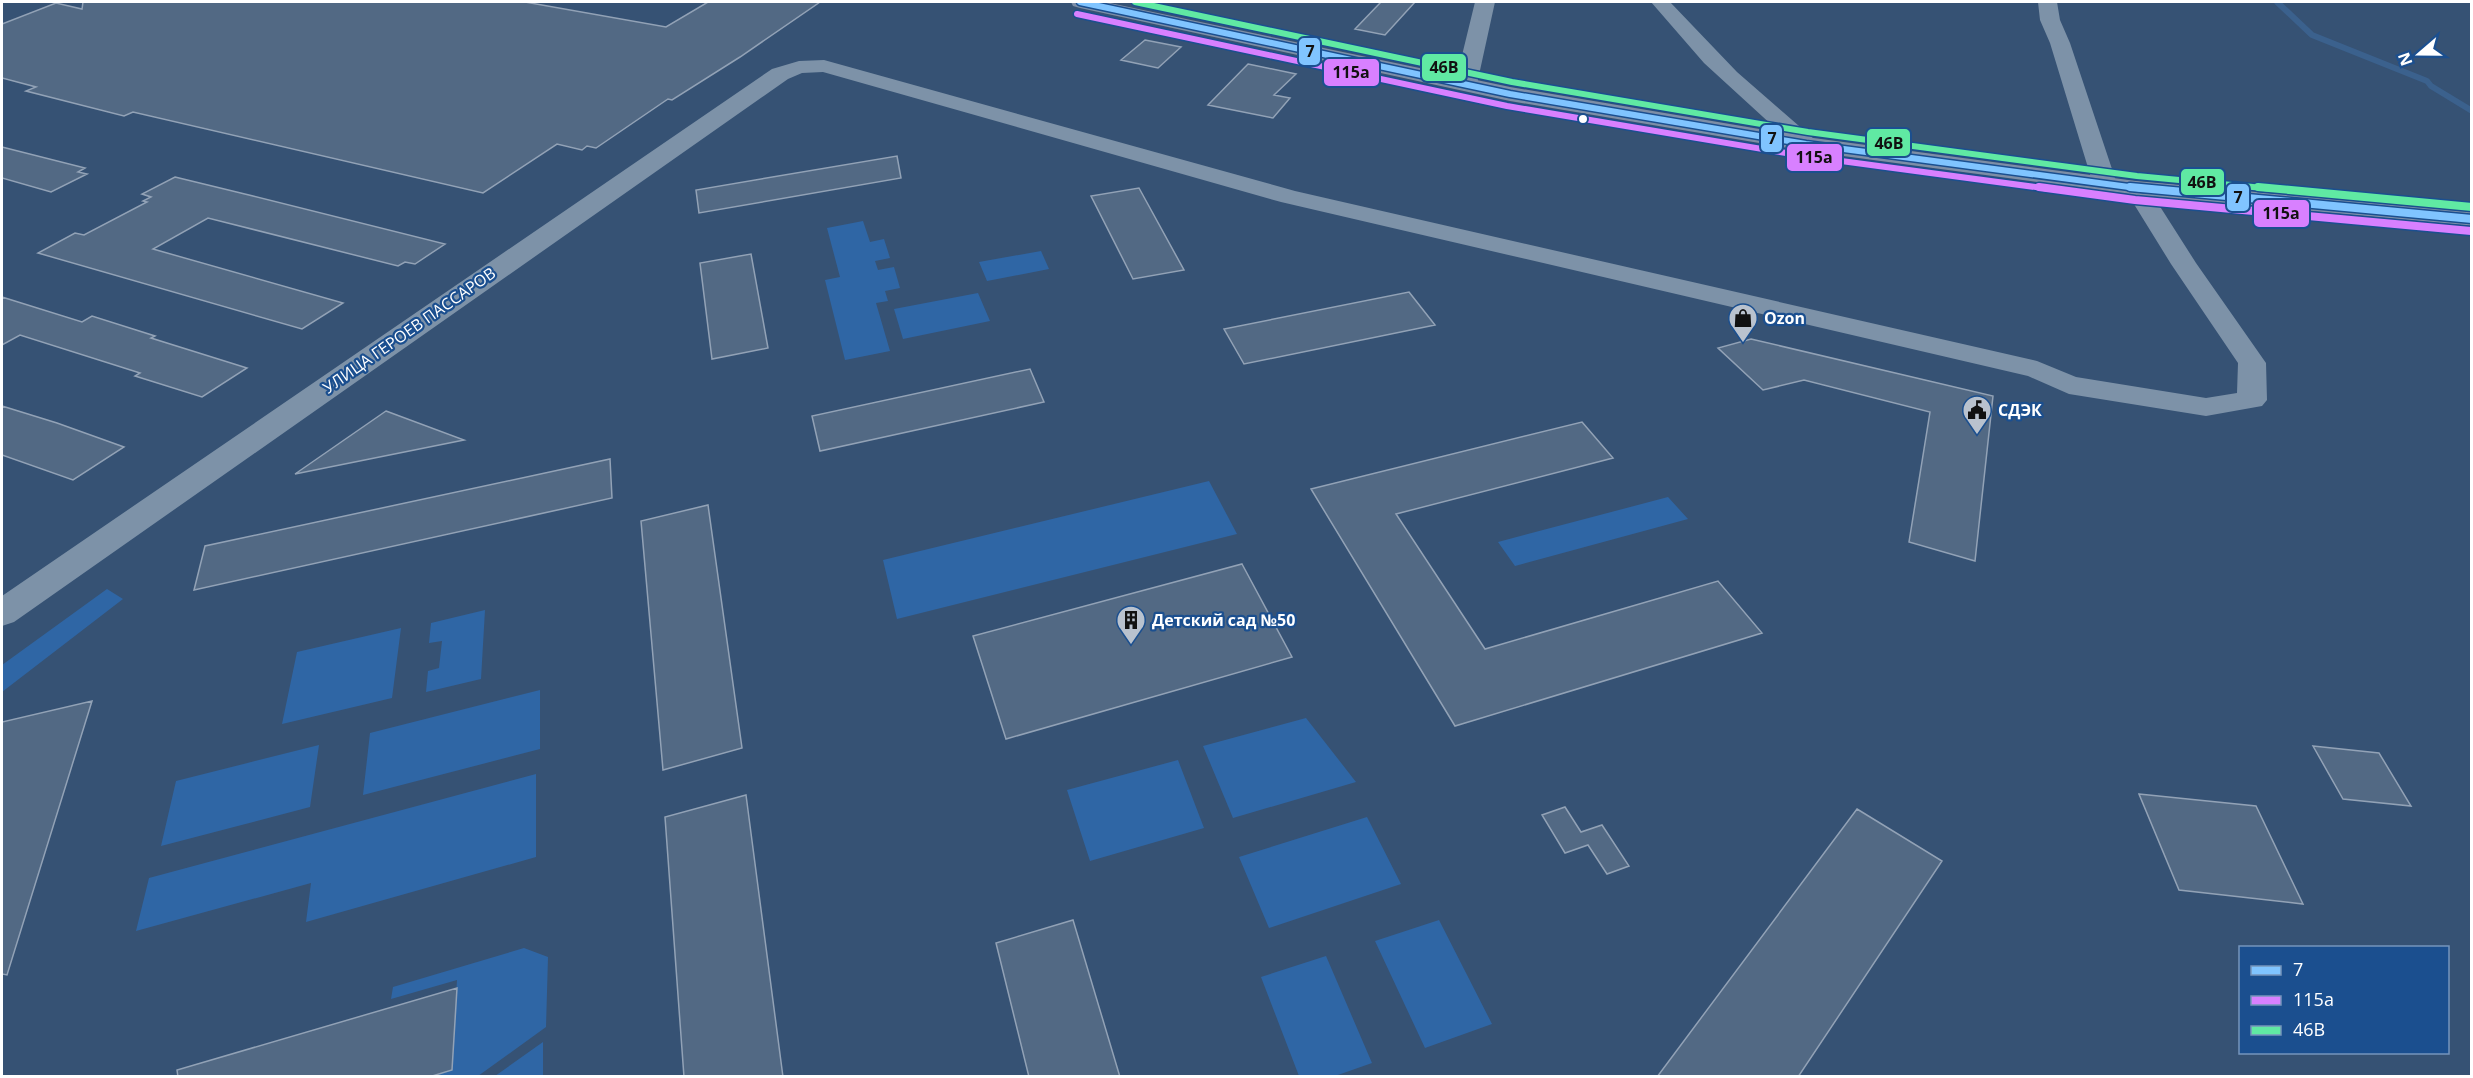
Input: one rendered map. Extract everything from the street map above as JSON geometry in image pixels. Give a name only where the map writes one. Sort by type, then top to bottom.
[{"type":"main road","points":[[1084,2],[1466,84],[1806,144],[2136,188],[2472,219]]},
{"type":"street","points":[[1466,84],[1485,2]]},
{"type":"street","points":[[1660,2],[1720,68],[1806,144]]},
{"type":"street","points":[[2047,2],[2050,20],[2106,184]]},
{"type":"street","name":"УЛИЦА ГЕРОЕВ ПАССАРОВ","points":[[2,613],[780,74],[800,67],[824,66],[1290,197],[2037,370],[2069,385],[2206,407],[2252,400],[2252,363],[2184,264],[2136,188]]},
{"type":"shaded area","points":[[863,221],[870,242],[884,239],[890,258],[875,261],[878,270],[894,267],[900,288],[885,291],[888,301],[876,303],[890,351],[845,360],[825,280],[840,277],[827,228]]},
{"type":"shaded area","points":[[1041,251],[1049,269],[987,281],[979,262]]},
{"type":"shaded area","points":[[978,293],[990,321],[903,339],[894,309]]},
{"type":"shaded area","points":[[1209,481],[1237,534],[897,619],[883,560]]},
{"type":"shaded area","points":[[1668,497],[1688,519],[1515,566],[1498,542]]},
{"type":"shaded area","points":[[107,589],[123,599],[2,692],[2,665]]},
{"type":"shaded area","points":[[485,610],[481,679],[426,692],[428,671],[439,668],[442,641],[429,643],[431,623]]},
{"type":"shaded area","points":[[401,628],[392,698],[282,724],[297,652]]},
{"type":"shaded area","points":[[540,690],[540,749],[363,795],[370,733]]},
{"type":"shaded area","points":[[1306,718],[1356,782],[1233,818],[1203,746]]},
{"type":"shaded area","points":[[319,745],[310,807],[161,846],[176,781]]},
{"type":"shaded area","points":[[1178,760],[1204,828],[1090,861],[1067,790]]},
{"type":"shaded area","points":[[536,774],[536,857],[306,922],[311,883],[136,931],[149,878]]},
{"type":"shaded area","points":[[1367,817],[1401,884],[1269,928],[1239,857]]},
{"type":"shaded area","points":[[1439,920],[1492,1024],[1425,1048],[1375,941]]},
{"type":"shaded area","points":[[524,948],[548,957],[546,1027],[478,1076],[429,1076],[452,1069],[457,980],[391,999],[393,987]]},
{"type":"shaded area","points":[[1326,956],[1372,1063],[1335,1076],[1299,1076],[1261,977]]},
{"type":"shaded area","points":[[543,1042],[543,1076],[495,1076]]},
{"type":"building","points":[[83,2],[525,2],[666,27],[708,2],[820,2],[740,57],[672,100],[668,99],[596,148],[587,146],[582,150],[557,144],[483,193],[133,112],[124,116],[26,91],[36,87],[2,78],[2,24],[56,3],[82,9]]},
{"type":"building","points":[[1381,2],[1415,2],[1385,35],[1355,29]]},
{"type":"building","points":[[1145,40],[1181,47],[1158,68],[1121,60]]},
{"type":"building","points":[[1248,64],[1296,74],[1274,95],[1290,98],[1273,118],[1208,105]]},
{"type":"building","points":[[2,147],[85,168],[78,172],[87,174],[51,192],[2,178]]},
{"type":"building","points":[[897,156],[901,178],[699,213],[696,190]]},
{"type":"building","points":[[175,177],[445,244],[415,264],[405,262],[398,266],[208,218],[153,249],[343,303],[302,329],[38,253],[75,233],[84,235],[147,202],[143,201],[151,197],[142,194]]},
{"type":"building","points":[[1139,188],[1184,270],[1133,279],[1091,196]]},
{"type":"building","points":[[751,254],[768,348],[712,359],[700,263]]},
{"type":"building","points":[[1409,292],[1435,325],[1244,364],[1224,329]]},
{"type":"building","points":[[2,297],[82,322],[92,316],[155,336],[151,338],[247,368],[202,397],[135,376],[140,373],[20,335],[2,345]]},
{"type":"building","points":[[1751,339],[1993,396],[1975,561],[1909,542],[1930,412],[1804,380],[1763,390],[1718,348]]},
{"type":"building","points":[[1030,369],[1044,402],[820,451],[812,416]]},
{"type":"building","points":[[2,406],[124,447],[73,480],[2,455]]},
{"type":"building","points":[[386,411],[464,440],[295,474]]},
{"type":"building","points":[[1582,422],[1613,458],[1396,514],[1485,649],[1718,581],[1762,633],[1455,726],[1311,489]]},
{"type":"building","points":[[610,459],[612,498],[194,590],[205,546]]},
{"type":"building","points":[[708,505],[742,748],[663,770],[641,521]]},
{"type":"building","name":"Детский сад №50","points":[[1242,564],[1292,657],[1006,739],[973,636]]},
{"type":"building","points":[[92,701],[7,975],[2,974],[2,722]]},
{"type":"building","points":[[2313,746],[2379,753],[2411,806],[2343,799]]},
{"type":"building","points":[[2139,794],[2256,806],[2303,904],[2179,890]]},
{"type":"building","points":[[746,795],[783,1077],[684,1077],[665,817]]},
{"type":"building","points":[[1565,807],[1581,832],[1602,825],[1629,866],[1607,874],[1588,845],[1565,853],[1542,815]]},
{"type":"building","points":[[1857,809],[1942,861],[1798,1077],[1657,1077]]},
{"type":"building","points":[[1073,920],[1120,1077],[1029,1077],[996,943]]},
{"type":"building","points":[[457,988],[452,1070],[429,1077],[178,1077],[177,1070]]},
{"type":"waterway","points":[[2277,2],[2312,35],[2427,81],[2431,86],[2472,111]]},
{"type":"transit line","name":"7","points":[[1080,2],[1510,94],[1806,144],[2136,188],[2472,219]]},
{"type":"transit line","name":"46В","points":[[1135,2],[1512,82],[1808,132],[2137,176],[2472,207]]},
{"type":"transit line","name":"115а","points":[[1077,14],[1507,106],[1804,156],[2135,200],[2471,231]]},
{"type":"place","name":"Ozon","points":[[1743,344]]},
{"type":"place","name":"СДЭК","points":[[1977,436]]},
{"type":"place","name":"Детский сад №50","points":[[1131,646]]}]
